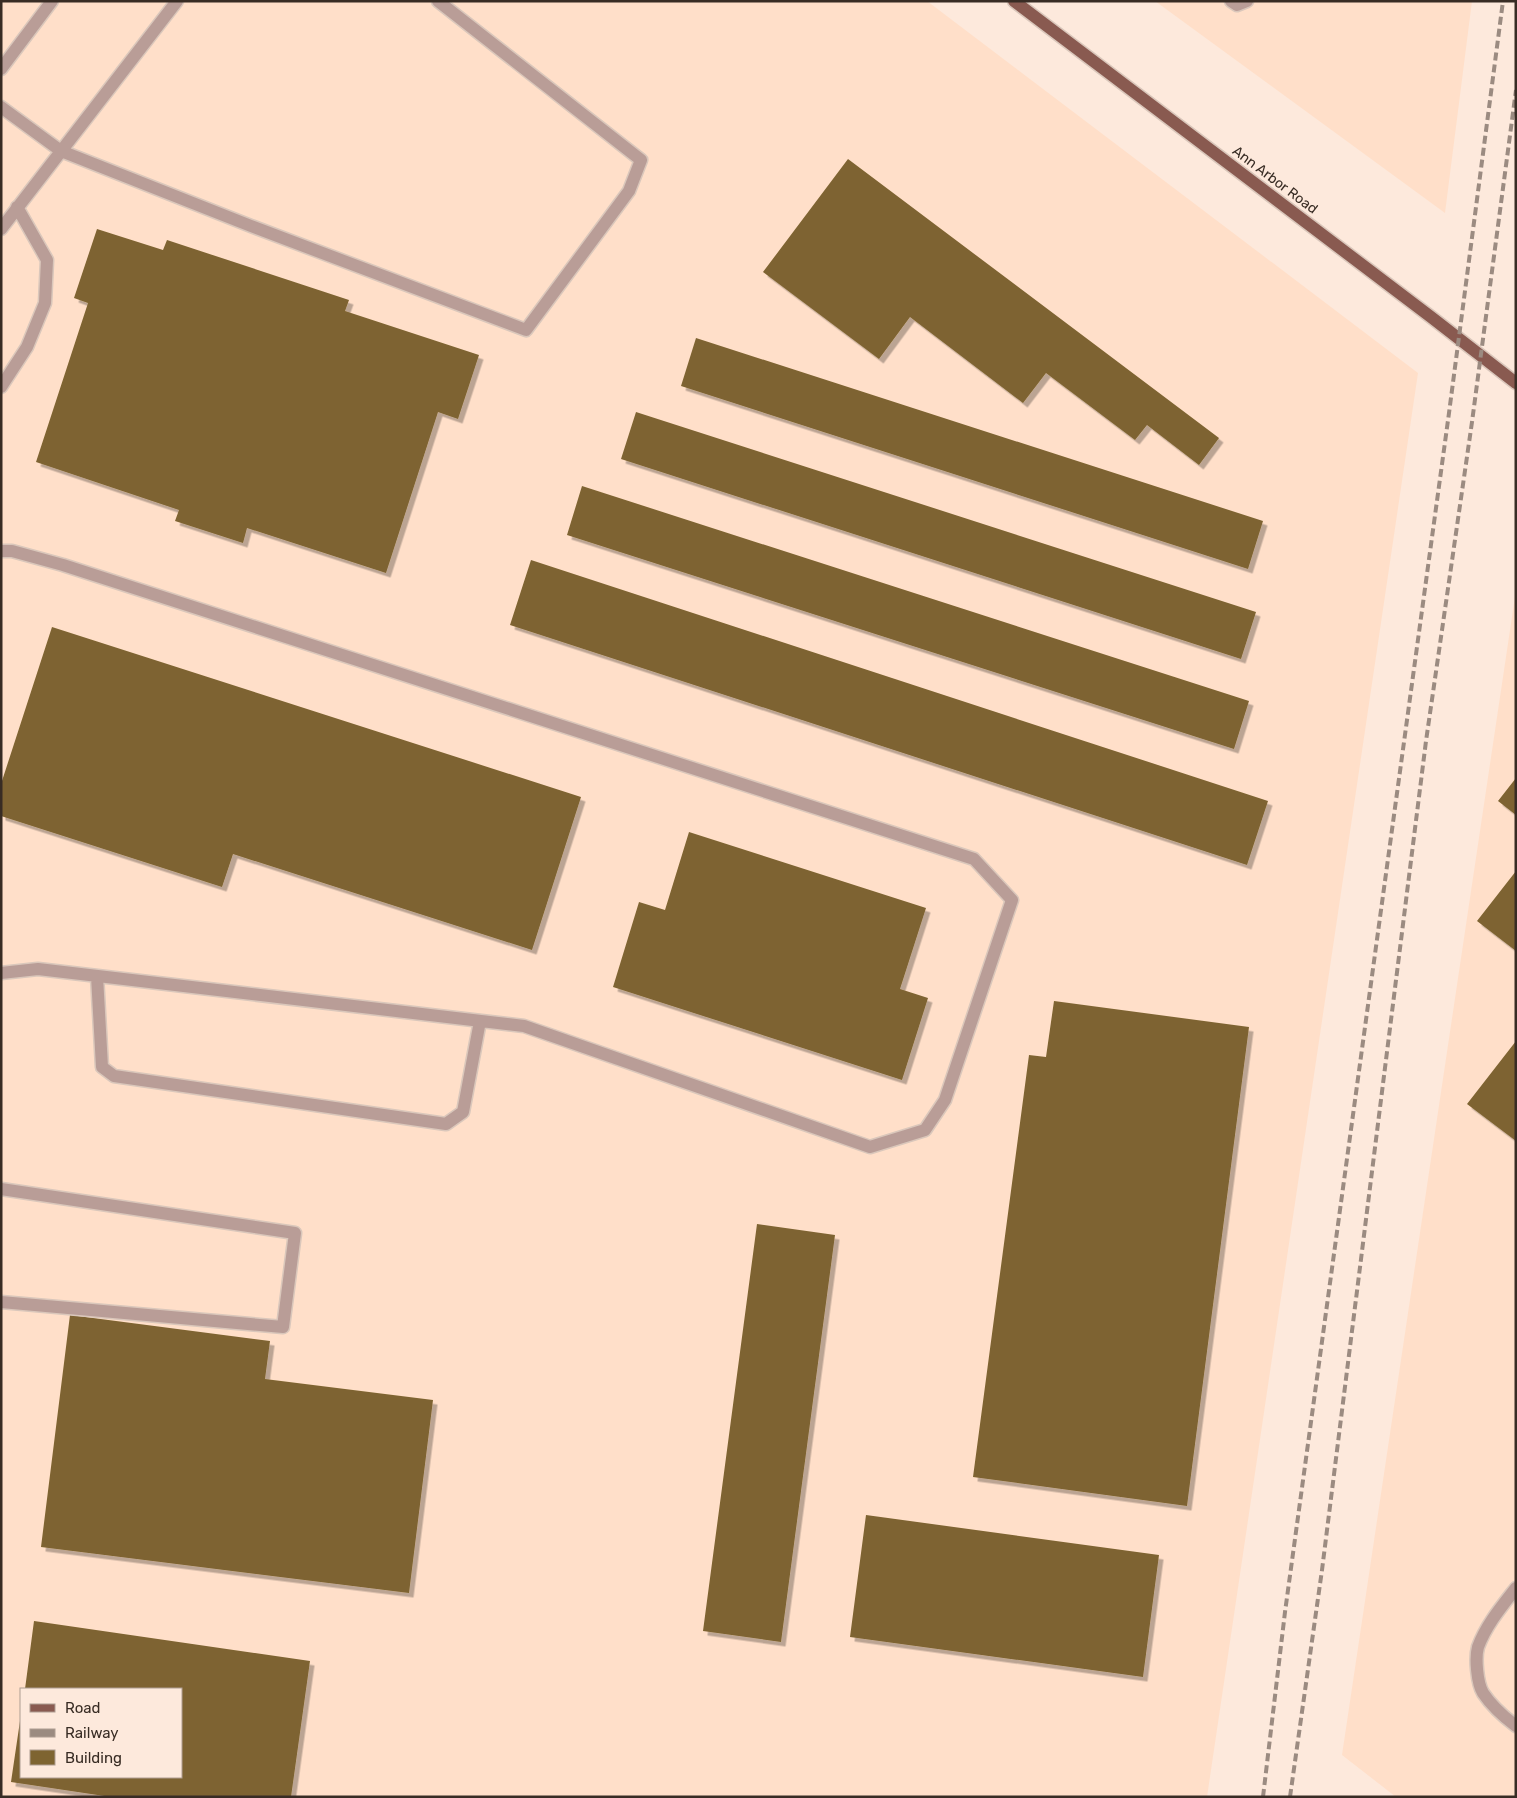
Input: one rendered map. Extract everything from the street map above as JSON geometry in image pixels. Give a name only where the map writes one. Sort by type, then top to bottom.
[{"type":"main road","name":"Ann Arbor Road","points":[[1014,1],[1516,383]]},
{"type":"street","points":[[1,69],[52,1]]},
{"type":"street","points":[[1,229],[177,1]]},
{"type":"street","points":[[1,107],[61,151],[259,229],[526,330],[628,191],[640,160],[438,1]]},
{"type":"street","points":[[1231,1],[1237,5],[1247,1]]},
{"type":"street","points":[[1,387],[27,347],[45,303],[48,260],[17,207]]},
{"type":"street","points":[[1,551],[12,551],[64,565],[974,859],[1012,900],[945,1100],[925,1130],[870,1147],[524,1026],[38,969],[1,973]]},
{"type":"street","points":[[97,976],[102,1067],[114,1076],[446,1124],[464,1112],[480,1021]]},
{"type":"street","points":[[1,1189],[295,1233],[283,1327],[1,1302]]},
{"type":"street","points":[[1516,1588],[1492,1621],[1478,1648],[1477,1668],[1482,1692],[1503,1716],[1516,1726]]},
{"type":"shaded area","points":[[1,1],[927,1],[1418,373],[1207,1797],[1,1797]]},
{"type":"shaded area","points":[[1155,1],[1472,1],[1445,213]]},
{"type":"shaded area","points":[[1516,590],[1516,1797],[1396,1797],[1342,1755]]},
{"type":"building","points":[[848,159],[1219,438],[1199,465],[1147,425],[1135,440],[1046,373],[1023,403],[910,317],[879,359],[763,272]]},
{"type":"building","points":[[97,229],[163,250],[167,240],[349,300],[345,311],[479,355],[458,419],[438,412],[386,573],[247,528],[243,543],[175,521],[179,510],[36,462],[88,303],[74,298]]},
{"type":"building","points":[[696,338],[1263,521],[1248,569],[681,386]]},
{"type":"building","points":[[636,412],[1256,612],[1241,659],[621,459]]},
{"type":"building","points":[[582,486],[1249,701],[1234,749],[567,535]]},
{"type":"building","points":[[531,560],[1268,801],[1247,865],[510,625]]},
{"type":"building","points":[[52,627],[581,797],[532,950],[233,854],[222,887],[1,816],[1,784]]},
{"type":"building","points":[[1516,778],[1516,815],[1498,801]]},
{"type":"building","points":[[689,832],[926,908],[900,989],[928,998],[902,1080],[613,987],[639,902],[665,910]]},
{"type":"building","points":[[1516,871],[1516,951],[1477,921]]},
{"type":"building","points":[[1054,1001],[1249,1027],[1187,1506],[973,1477],[1029,1055],[1046,1057]]},
{"type":"building","points":[[1516,1041],[1516,1141],[1467,1104]]},
{"type":"building","points":[[757,1224],[835,1235],[781,1642],[703,1631]]},
{"type":"building","points":[[70,1315],[270,1341],[265,1379],[433,1400],[409,1593],[41,1547]]},
{"type":"building","points":[[866,1515],[1159,1555],[1143,1677],[850,1637]]},
{"type":"building","points":[[34,1621],[310,1661],[291,1797],[111,1797],[11,1782],[20,1721],[20,1778],[182,1778],[182,1688],[25,1688]]},
{"type":"railway","points":[[1263,1797],[1285,1612],[1449,413],[1503,1]]},
{"type":"railway","points":[[1290,1797],[1322,1570],[1426,741],[1472,422],[1516,90]]}]
